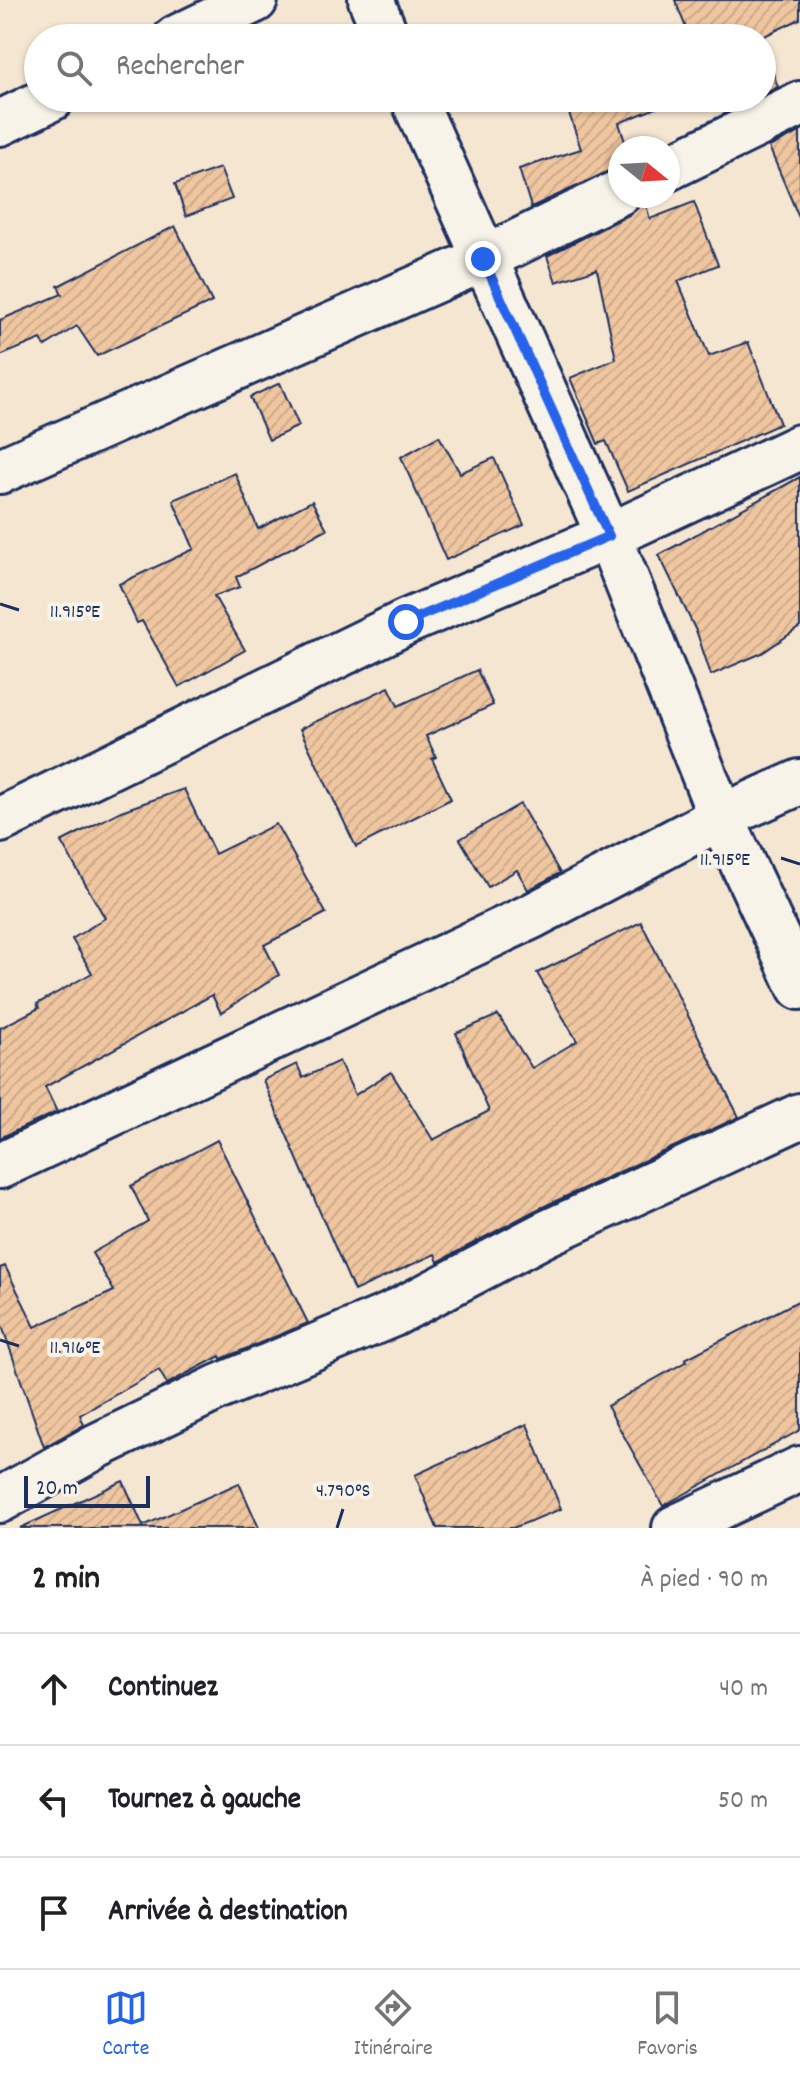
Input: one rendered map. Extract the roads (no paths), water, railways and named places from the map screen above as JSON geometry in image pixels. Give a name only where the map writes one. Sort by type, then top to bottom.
[{"type":"street","points":[[205,24],[255,0]]},
{"type":"street","points":[[371,0],[381,24]]},
{"type":"street","points":[[680,162],[800,104]]},
{"type":"street","points":[[0,123],[24,111]]},
{"type":"street","points":[[419,112],[609,536],[721,817],[800,987]]},
{"type":"street","points":[[0,471],[483,259],[608,198]]},
{"type":"street","points":[[0,820],[406,622],[609,536],[800,447]]},
{"type":"street","points":[[0,1166],[532,916],[721,817],[800,782]]},
{"type":"street","points":[[0,1500],[97,1446],[219,1387],[391,1315],[545,1234],[800,1116]]},
{"type":"street","points":[[675,1528],[800,1469]]}]
